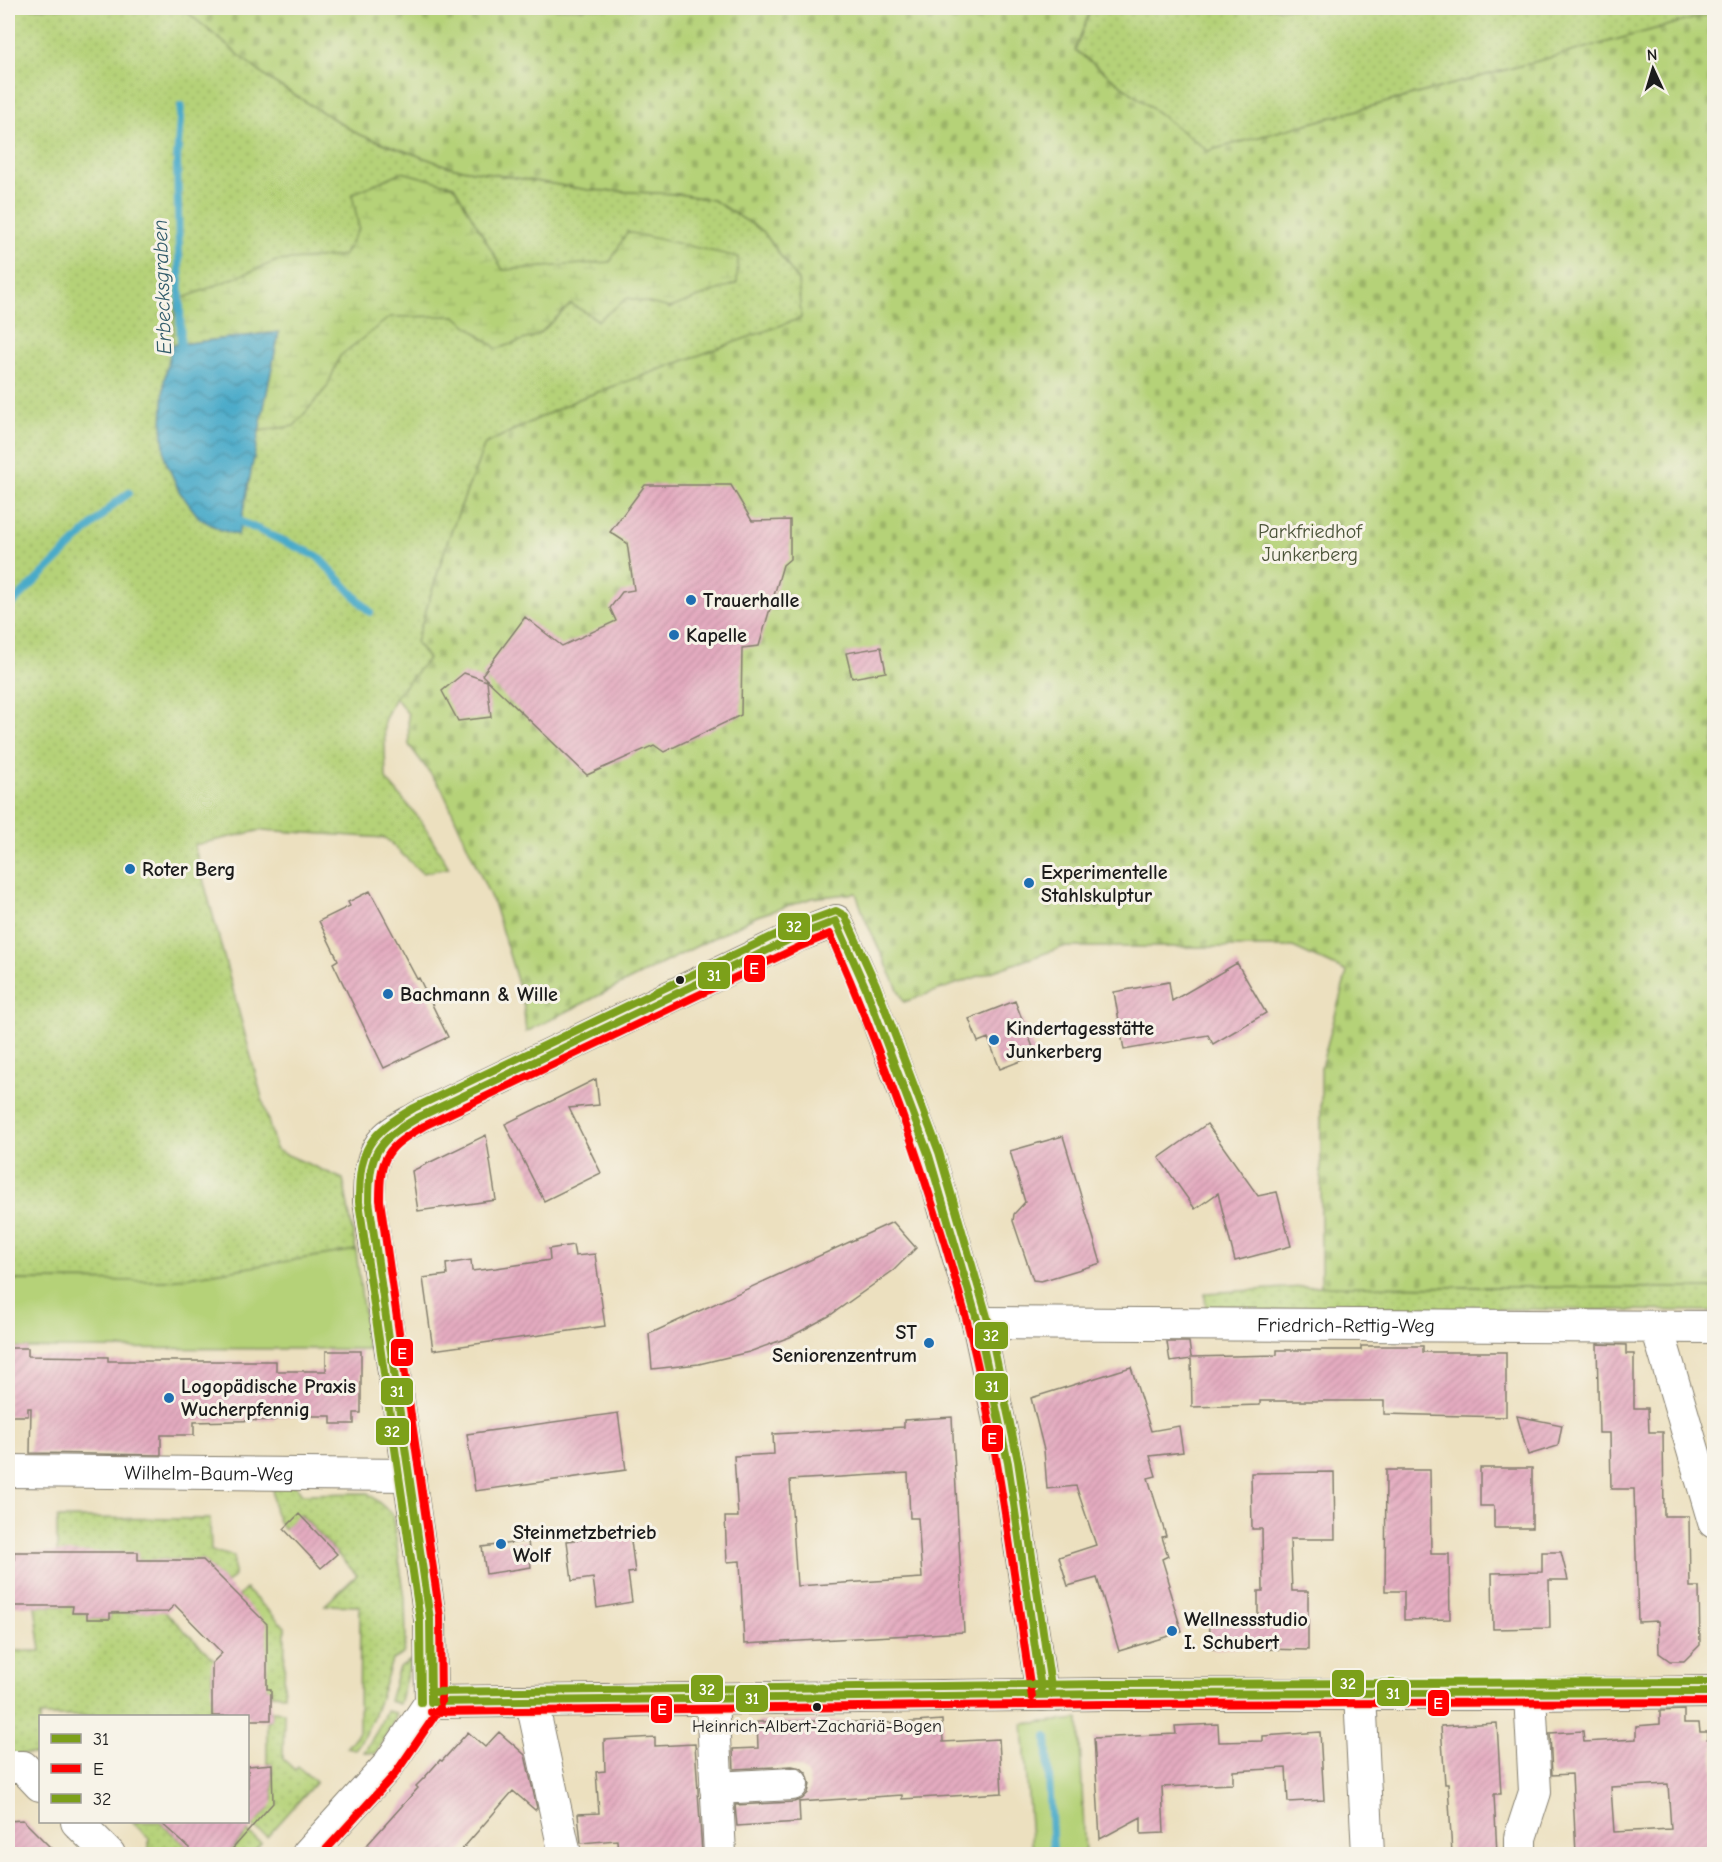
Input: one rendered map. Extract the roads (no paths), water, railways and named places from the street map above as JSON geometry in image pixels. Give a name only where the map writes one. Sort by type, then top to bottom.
[{"type":"street","points":[[308,1854],[387,1767],[431,1702],[430,1619],[369,1201],[371,1168],[377,1151],[387,1137],[419,1117],[797,936],[836,921],[870,1000],[929,1156],[978,1323],[1008,1463],[1042,1695]]},
{"type":"street","name":"Friedrich-Rettig-Weg","points":[[978,1323],[1714,1327]]},
{"type":"street","points":[[1657,1327],[1714,1518]]},
{"type":"street","name":"Wilhelm-Baum-Weg","points":[[8,1471],[410,1475]]},
{"type":"street","points":[[431,1702],[1042,1695],[1714,1692]]},
{"type":"street","points":[[1360,1694],[1368,1854]]},
{"type":"street","points":[[1520,1846],[1535,1791],[1530,1694]]},
{"type":"street","points":[[712,1700],[720,1854]]},
{"type":"street","points":[[532,1702],[566,1854]]},
{"type":"street","points":[[8,1767],[22,1767],[39,1784]]},
{"type":"street","points":[[716,1788],[792,1784]]},
{"type":"street","points":[[78,1823],[109,1854]]},
{"type":"water","points":[[279,332],[238,535],[221,530],[200,519],[179,491],[165,459],[162,426],[164,381],[172,345]]},
{"type":"waterway","name":"Erbecksgraben","points":[[181,106],[177,159],[181,353]]},
{"type":"waterway","points":[[8,608],[114,504],[129,493]]},
{"type":"waterway","points":[[235,514],[241,522],[317,556],[370,612]]},
{"type":"waterway","points":[[1047,1737],[1053,1854]]},
{"type":"place","name":"Trauerhalle","points":[[691,600]]},
{"type":"place","name":"Kapelle","points":[[674,635]]},
{"type":"place","name":"Roter Berg","points":[[130,869]]},
{"type":"place","name":"Experimentelle Stahlskulptur","points":[[1029,883]]},
{"type":"place","name":"Bachmann & Wille","points":[[388,994]]},
{"type":"place","name":"Kindertagesstätte Junkerberg","points":[[994,1040]]},
{"type":"place","name":"ST Seniorenzentrum","points":[[929,1343]]},
{"type":"place","name":"Logopädische Praxis Wucherpfennig","points":[[169,1398]]},
{"type":"place","name":"Steinmetzbetrieb Wolf","points":[[501,1544]]},
{"type":"place","name":"Wellnessstudio I. Schubert","points":[[1172,1631]]},
{"type":"place","name":"Heinrich-Albert-Zachariä-Bogen","points":[[817,1707]]},
{"type":"park label","name":"Parkfriedhof Junkerberg","points":[[1310,542]]}]
